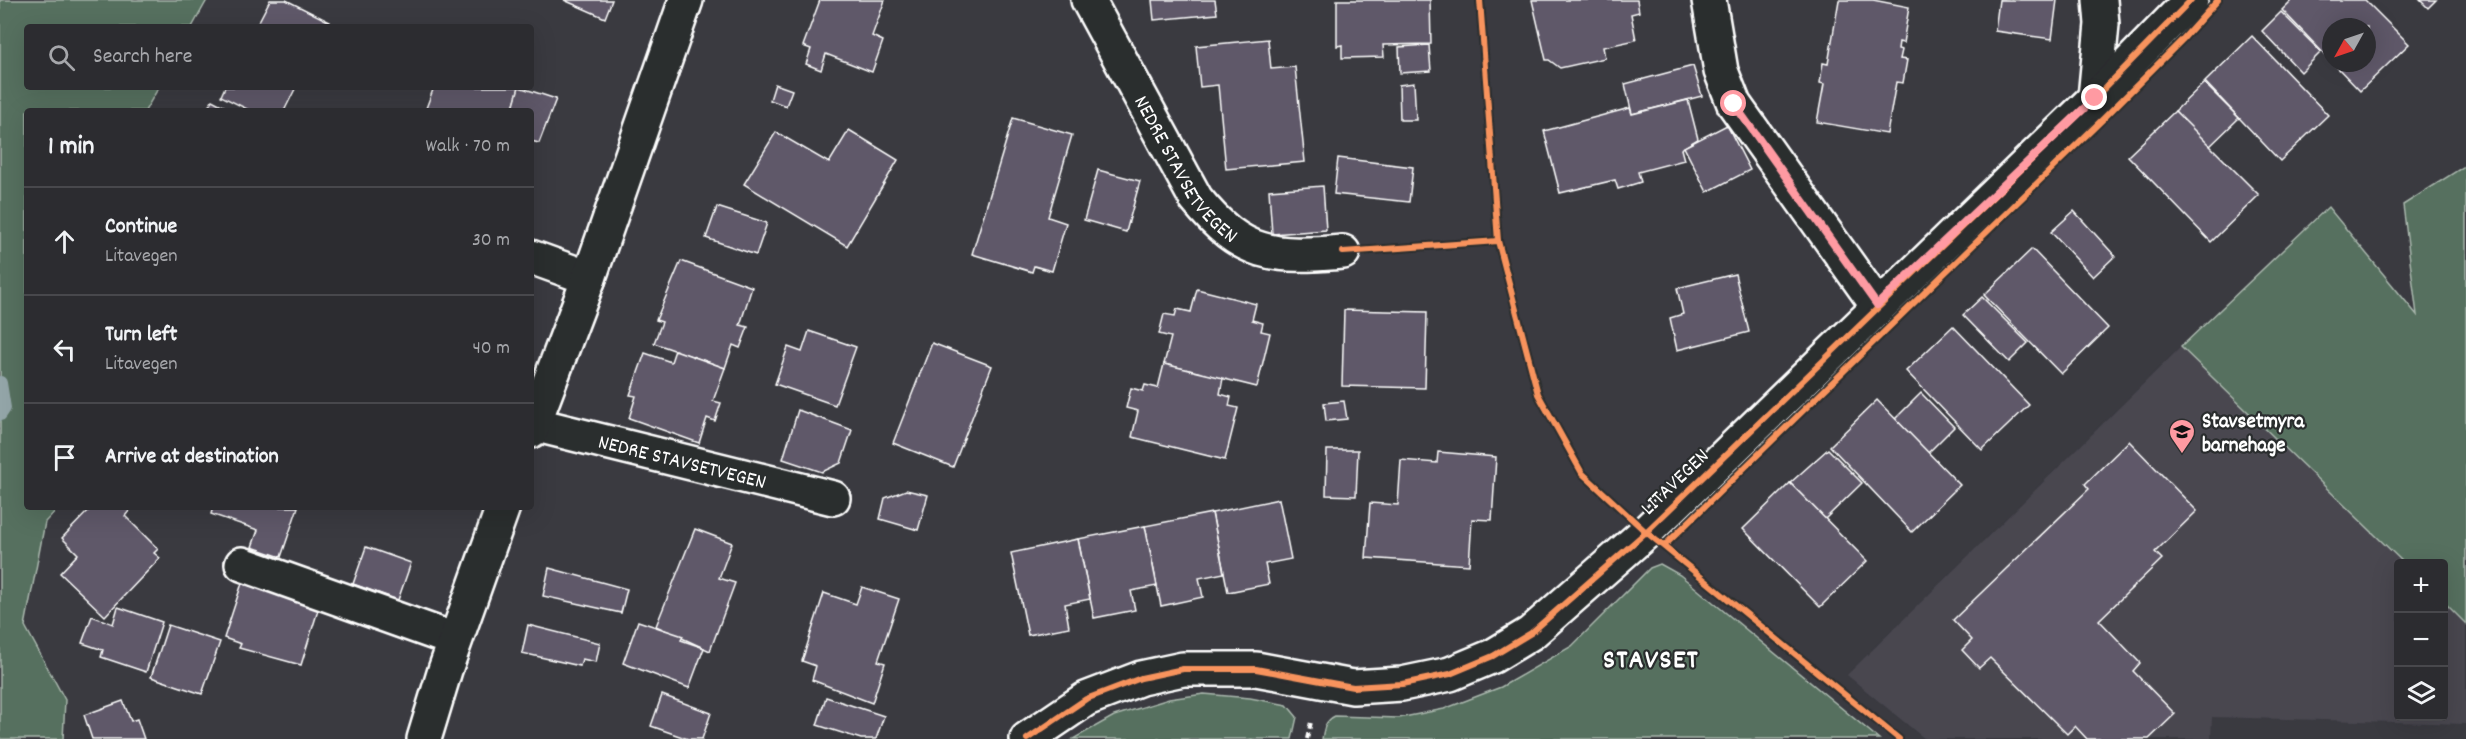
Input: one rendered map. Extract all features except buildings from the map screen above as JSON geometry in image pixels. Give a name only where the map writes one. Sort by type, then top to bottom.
[{"type":"street","name":"NEDRE STAVSETVEGEN","points":[[534,422],[589,278],[686,0]]},
{"type":"street","name":"NEDRE STAVSETVEGEN","points":[[1088,0],[1196,199],[1216,224],[1244,245],[1275,252],[1295,256],[1343,252]]},
{"type":"street","points":[[1709,0],[1721,71],[1734,104],[1877,305]]},
{"type":"street","points":[[2095,98],[2102,24],[2100,0]]},
{"type":"street","name":"LITAVEGEN","points":[[1027,739],[1086,699],[1141,678],[1183,669],[1256,669],[1353,687],[1402,684],[1450,674],[1493,656],[1531,633],[1646,532],[1877,305],[2095,98],[2191,0]]},
{"type":"street","points":[[534,258],[589,278]]},
{"type":"street","name":"NEDRE STAVSETVEGEN","points":[[534,427],[833,498]]},
{"type":"street","points":[[424,739],[455,640],[502,510]]},
{"type":"street","points":[[242,564],[455,640]]},
{"type":"shaded area","name":"Stavsetmyra barnehage","points":[[2181,347],[2400,559],[2394,559],[2394,721],[2448,721],[2448,606],[2466,624],[2466,724],[2212,717],[2211,739],[1925,739],[1847,675]]},
{"type":"green space","points":[[0,0],[207,0],[194,24],[24,24],[24,90],[157,90],[147,108],[24,108],[24,510],[56,510],[45,522],[25,626],[65,700],[63,739],[0,739]]},
{"type":"green space","points":[[2466,165],[2466,624],[2448,606],[2448,559],[2400,559],[2181,347],[2328,207],[2417,315],[2403,205]]},
{"type":"green space","points":[[1660,564],[1680,575],[1879,739],[1322,739],[1326,725],[1335,716],[1399,718],[1444,709],[1501,687],[1572,646],[1650,568]]},
{"type":"green space","points":[[1204,694],[1250,698],[1287,705],[1297,717],[1292,739],[1073,739],[1114,716],[1169,699]]},
{"type":"waterway","points":[[0,383],[4,408],[0,414]]},
{"type":"cycle path","points":[[1480,0],[1498,241],[1538,394],[1582,473],[1646,532],[1899,739]]},
{"type":"cycle path","points":[[1027,739],[1086,699],[1141,678],[1183,669],[1256,669],[1353,687],[1402,684],[1450,674],[1493,656],[1531,633],[1646,532],[2095,98],[2191,0]]},
{"type":"cycle path","points":[[1664,546],[2103,119],[2182,40],[2218,0]]},
{"type":"cycle path","points":[[1343,252],[1498,241]]},
{"type":"place","name":"Stavsetmyra barnehage","points":[[2182,455]]},
{"type":"district","name":"STAVSET","points":[[1651,658]]},
{"type":"route","points":[[1734,104],[1877,305],[2095,98]]}]
